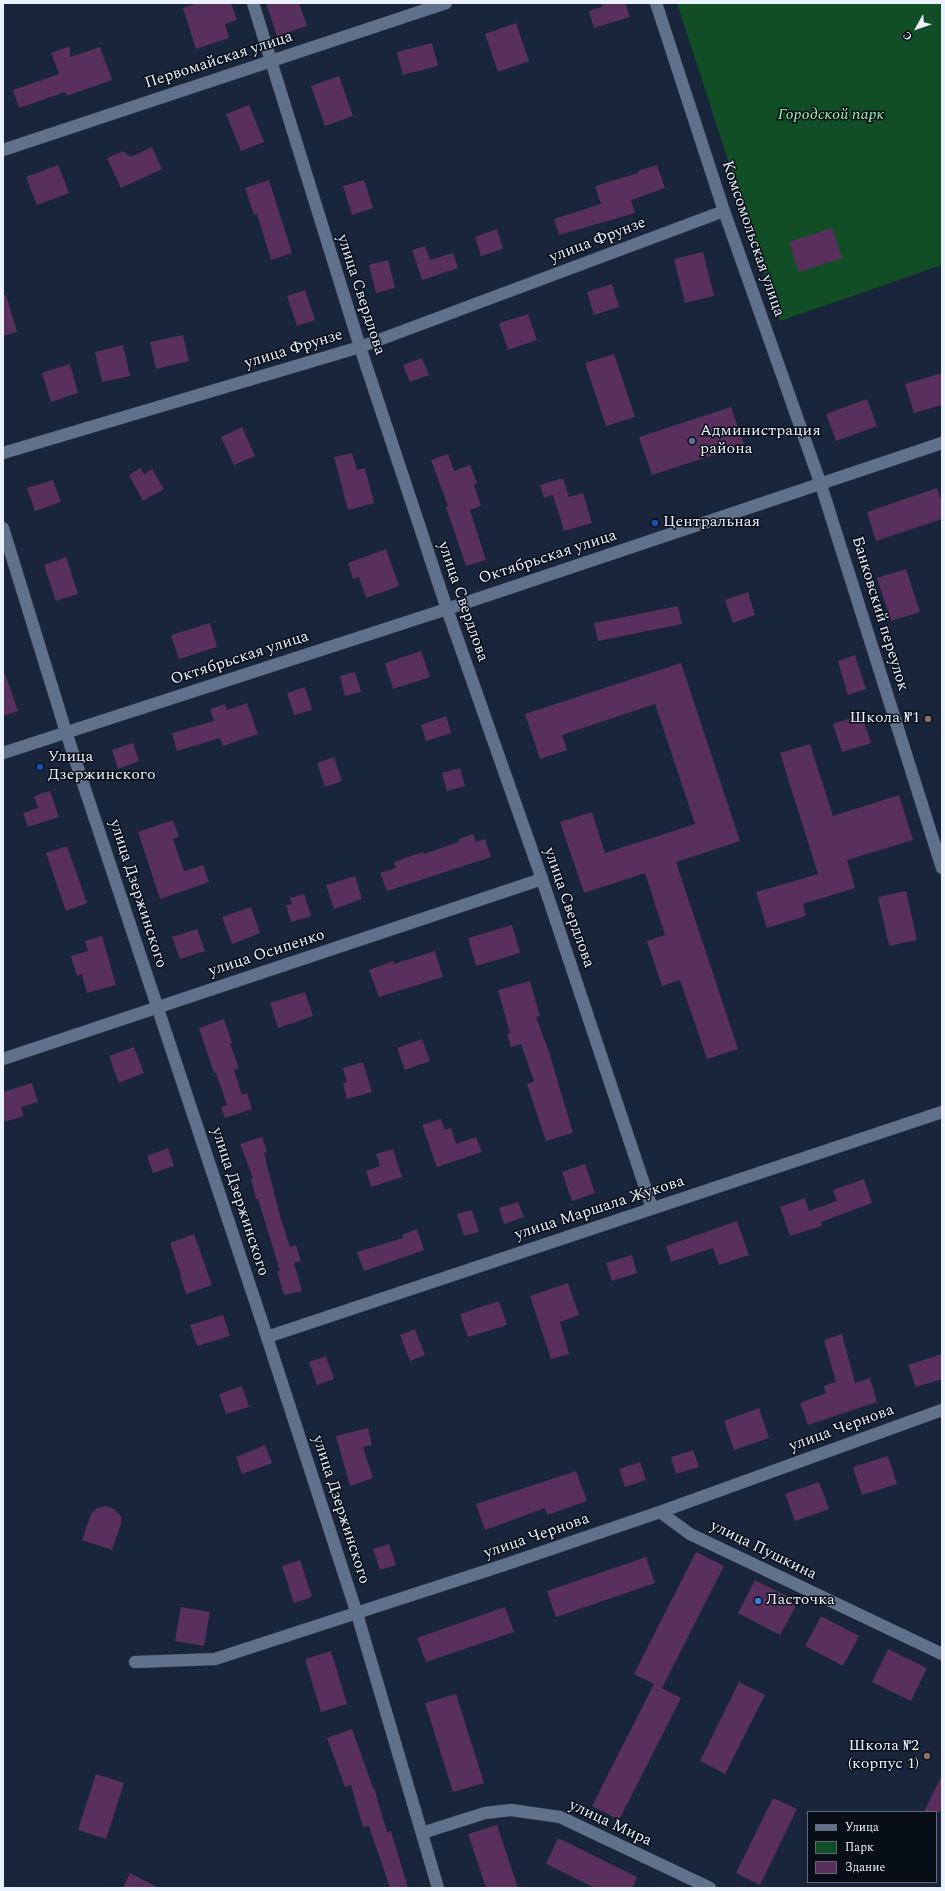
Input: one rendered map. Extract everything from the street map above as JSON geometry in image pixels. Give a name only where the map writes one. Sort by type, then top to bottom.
[{"type":"street","name":"улица Свердлова","points":[[253,3],[360,347],[447,609],[542,879],[652,1208]]},
{"type":"street","name":"Первомайская улица","points":[[3,150],[446,3]]},
{"type":"street","name":"Комсомольская улица","points":[[656,3],[724,211],[821,485]]},
{"type":"street","name":"улица Фрунзе","points":[[3,453],[360,347],[724,211]]},
{"type":"street","name":"Октябрьская улица","points":[[3,753],[447,609],[821,485],[942,443]]},
{"type":"street","name":"Банковский переулок","points":[[821,485],[942,868]]},
{"type":"street","name":"улица Дзержинского","points":[[3,528],[66,732],[267,1337],[356,1614],[438,1888]]},
{"type":"street","name":"улица Осипенко","points":[[3,1059],[542,879]]},
{"type":"street","name":"улица Маршала Жукова","points":[[267,1337],[942,1112]]},
{"type":"street","name":"улица Чернова","points":[[135,1662],[215,1659],[356,1614],[660,1512],[942,1410]]},
{"type":"street","name":"улица Пушкина","points":[[660,1512],[690,1534],[942,1654]]},
{"type":"street","name":"улица Мира","points":[[422,1834],[491,1812],[511,1810],[560,1817],[710,1888]]},
{"type":"green space","name":"Городской парк","points":[[677,3],[942,3],[942,265],[780,321]]},
{"type":"building","points":[[198,3],[231,3],[237,20],[225,24],[229,38],[196,49],[183,8]]},
{"type":"building","points":[[266,3],[299,3],[307,26],[277,36]]},
{"type":"building","points":[[601,3],[625,3],[630,17],[594,28],[589,11],[602,7]]},
{"type":"building","points":[[516,23],[529,61],[498,72],[485,34]]},
{"type":"building","points":[[432,43],[438,66],[403,75],[397,52]]},
{"type":"building","points":[[70,46],[70,57],[100,47],[112,80],[67,96],[65,92],[19,108],[13,90],[59,74],[51,53]]},
{"type":"building","points":[[339,76],[353,116],[325,126],[311,86]]},
{"type":"building","points":[[249,105],[264,142],[241,151],[226,114]]},
{"type":"building","points":[[152,147],[162,169],[121,188],[107,158],[123,151],[131,157]]},
{"type":"building","points":[[58,165],[69,193],[37,205],[26,177]]},
{"type":"building","points":[[657,165],[665,188],[631,200],[635,213],[559,235],[554,219],[601,204],[595,186],[638,173],[638,171]]},
{"type":"building","points":[[269,180],[292,253],[271,260],[257,214],[254,215],[245,188]]},
{"type":"building","points":[[364,180],[373,208],[352,215],[343,186]]},
{"type":"building","points":[[832,228],[842,258],[799,272],[789,242]]},
{"type":"building","points":[[497,229],[503,249],[481,256],[475,237]]},
{"type":"building","points":[[425,246],[430,260],[453,253],[458,268],[422,280],[412,250]]},
{"type":"building","points":[[703,252],[714,296],[685,303],[674,259]]},
{"type":"building","points":[[388,260],[395,288],[376,293],[369,265]]},
{"type":"building","points":[[612,284],[619,307],[594,315],[587,292]]},
{"type":"building","points":[[305,290],[315,320],[297,326],[287,296]]},
{"type":"building","points":[[3,295],[6,295],[17,332],[3,336]]},
{"type":"building","points":[[528,314],[537,340],[508,350],[499,323]]},
{"type":"building","points":[[183,335],[189,361],[156,369],[150,342]]},
{"type":"building","points":[[123,345],[130,376],[102,382],[95,352]]},
{"type":"building","points":[[614,354],[635,417],[606,426],[585,363]]},
{"type":"building","points":[[422,358],[429,375],[410,382],[403,365]]},
{"type":"building","points":[[70,364],[78,393],[51,402],[42,373]]},
{"type":"building","points":[[942,373],[942,405],[914,413],[905,384]]},
{"type":"building","points":[[867,399],[877,426],[836,441],[826,414]]},
{"type":"building","name":"Администрация района","points":[[731,407],[744,445],[652,475],[639,437]]},
{"type":"building","points":[[242,427],[255,456],[234,465],[221,437]]},
{"type":"building","points":[[352,453],[357,470],[365,468],[374,503],[348,510],[334,457]]},
{"type":"building","points":[[448,454],[454,471],[470,465],[477,483],[474,485],[481,506],[470,510],[486,560],[466,566],[446,507],[448,506],[431,460]]},
{"type":"building","points":[[140,468],[144,474],[152,469],[164,489],[143,501],[129,475]]},
{"type":"building","points":[[563,478],[569,497],[583,493],[592,523],[564,531],[553,495],[544,498],[540,485]]},
{"type":"building","points":[[53,480],[61,502],[35,511],[27,488]]},
{"type":"building","points":[[937,488],[942,502],[942,519],[876,541],[867,512]]},
{"type":"building","points":[[386,549],[399,586],[366,598],[359,577],[353,579],[348,563]]},
{"type":"building","points":[[66,557],[78,594],[56,601],[44,565]]},
{"type":"building","points":[[906,569],[920,612],[891,621],[877,578]]},
{"type":"building","points":[[748,592],[755,615],[733,623],[725,600]]},
{"type":"building","points":[[678,606],[682,624],[598,641],[594,623]]},
{"type":"building","points":[[210,623],[217,647],[179,659],[171,635]]},
{"type":"building","points":[[421,651],[430,677],[393,689],[385,663]]},
{"type":"building","points":[[855,655],[866,689],[848,695],[838,661]]},
{"type":"building","points":[[681,663],[740,841],[676,862],[738,1049],[707,1059],[680,980],[662,986],[647,941],[665,935],[645,873],[584,893],[560,822],[592,812],[605,853],[695,824],[655,704],[562,735],[567,750],[540,759],[525,714]]},
{"type":"building","points":[[355,672],[361,692],[345,696],[340,676]]},
{"type":"building","points":[[3,674],[5,674],[18,711],[3,716]]},
{"type":"building","points":[[305,687],[312,710],[294,715],[287,693]]},
{"type":"building","points":[[247,703],[258,734],[223,746],[220,738],[177,751],[172,733],[214,721],[210,709],[225,704],[227,710]]},
{"type":"building","points":[[862,715],[871,743],[842,752],[833,724]]},
{"type":"building","points":[[446,716],[451,733],[426,741],[421,725]]},
{"type":"building","points":[[133,743],[139,761],[118,769],[112,750]]},
{"type":"building","points":[[810,744],[833,816],[899,795],[913,840],[847,860],[855,888],[803,904],[806,916],[767,928],[756,892],[818,874],[780,753]]},
{"type":"building","points":[[334,757],[342,781],[325,787],[317,763]]},
{"type":"building","points":[[460,768],[465,786],[447,791],[442,773]]},
{"type":"building","points":[[50,791],[59,817],[28,827],[23,813],[38,808],[34,796]]},
{"type":"building","points":[[173,820],[179,837],[173,839],[184,871],[203,865],[209,882],[160,899],[138,832]]},
{"type":"building","points":[[473,834],[476,842],[485,839],[491,857],[387,891],[380,873],[396,868],[394,862],[459,842],[459,839]]},
{"type":"building","points":[[67,846],[87,903],[66,911],[46,853]]},
{"type":"building","points":[[355,876],[362,899],[334,909],[326,885]]},
{"type":"building","points":[[906,891],[917,940],[889,946],[878,897]]},
{"type":"building","points":[[304,894],[311,916],[291,922],[286,905],[292,904],[290,898]]},
{"type":"building","points":[[251,907],[260,933],[232,944],[222,917]]},
{"type":"building","points":[[512,925],[520,953],[476,966],[468,938]]},
{"type":"building","points":[[197,929],[205,951],[180,959],[172,937]]},
{"type":"building","points":[[102,936],[116,985],[87,993],[82,974],[77,976],[71,956],[88,951],[85,941]]},
{"type":"building","points":[[435,951],[443,977],[379,997],[369,970],[393,961],[394,964]]},
{"type":"building","points":[[530,981],[540,1016],[536,1017],[549,1052],[573,1133],[546,1141],[527,1084],[534,1081],[521,1044],[511,1047],[507,1034],[510,1033],[498,990]]},
{"type":"building","points":[[305,992],[313,1016],[278,1028],[270,1003]]},
{"type":"building","points":[[224,1019],[232,1043],[230,1044],[239,1068],[234,1070],[242,1095],[247,1093],[252,1109],[225,1118],[221,1107],[227,1105],[216,1073],[214,1073],[199,1028]]},
{"type":"building","points":[[422,1039],[430,1061],[405,1070],[397,1048]]},
{"type":"building","points":[[134,1047],[144,1073],[119,1083],[109,1056]]},
{"type":"building","points":[[363,1062],[372,1092],[347,1099],[343,1083],[347,1082],[343,1068]]},
{"type":"building","points":[[32,1083],[38,1102],[21,1107],[24,1116],[3,1122],[3,1092]]},
{"type":"building","points":[[441,1119],[445,1130],[451,1128],[456,1144],[476,1137],[482,1152],[437,1167],[422,1125]]},
{"type":"building","points":[[262,1137],[267,1152],[264,1153],[280,1216],[290,1247],[296,1245],[301,1261],[294,1263],[302,1291],[284,1295],[277,1271],[280,1271],[258,1199],[256,1199],[251,1179],[253,1178],[240,1144]]},
{"type":"building","points":[[168,1148],[174,1166],[153,1173],[147,1156]]},
{"type":"building","points":[[393,1149],[402,1177],[371,1187],[366,1171],[380,1166],[376,1154]]},
{"type":"building","points":[[585,1164],[595,1193],[572,1201],[562,1172]]},
{"type":"building","points":[[864,1179],[872,1203],[821,1222],[822,1226],[790,1236],[780,1207],[805,1198],[809,1211],[837,1201],[833,1190]]},
{"type":"building","points":[[518,1202],[524,1217],[504,1224],[499,1208]]},
{"type":"building","points":[[472,1210],[479,1232],[464,1236],[457,1214]]},
{"type":"building","points":[[737,1221],[749,1255],[719,1265],[713,1248],[671,1262],[666,1246]]},
{"type":"building","points":[[417,1229],[424,1250],[364,1271],[357,1252],[403,1238],[402,1235]]},
{"type":"building","points":[[194,1234],[212,1285],[186,1294],[170,1243]]},
{"type":"building","points":[[632,1255],[637,1273],[612,1281],[606,1263]]},
{"type":"building","points":[[568,1283],[579,1315],[560,1322],[569,1354],[551,1359],[530,1296]]},
{"type":"building","points":[[499,1301],[507,1325],[468,1337],[460,1314]]},
{"type":"building","points":[[223,1315],[230,1336],[197,1346],[190,1325]]},
{"type":"building","points":[[415,1329],[425,1355],[410,1361],[400,1335]]},
{"type":"building","points":[[842,1334],[855,1383],[870,1378],[877,1402],[808,1425],[800,1403],[826,1393],[824,1386],[836,1382],[824,1340]]},
{"type":"building","points":[[942,1354],[942,1379],[916,1387],[908,1365]]},
{"type":"building","points":[[326,1356],[334,1379],[317,1385],[309,1362]]},
{"type":"building","points":[[242,1386],[249,1407],[226,1414],[219,1394]]},
{"type":"building","points":[[759,1408],[769,1438],[734,1450],[724,1421]]},
{"type":"building","points":[[368,1428],[372,1445],[363,1447],[373,1478],[350,1486],[336,1436]]},
{"type":"building","points":[[265,1445],[272,1463],[242,1474],[236,1457]]},
{"type":"building","points":[[693,1450],[699,1467],[676,1474],[671,1457]]},
{"type":"building","points":[[888,1456],[897,1484],[862,1495],[853,1467]]},
{"type":"building","points":[[640,1462],[646,1480],[625,1487],[619,1469]]},
{"type":"building","points":[[576,1471],[587,1501],[547,1515],[545,1508],[485,1530],[476,1504]]},
{"type":"building","points":[[819,1482],[829,1509],[795,1521],[785,1494]]},
{"type":"building","points":[[105,1506],[114,1509],[121,1516],[121,1524],[112,1550],[82,1540],[91,1514],[97,1508]]},
{"type":"building","points":[[389,1544],[396,1565],[380,1570],[373,1549]]},
{"type":"building","points":[[696,1552],[724,1566],[662,1688],[681,1698],[619,1820],[592,1806],[654,1684],[634,1674]]},
{"type":"building","points":[[646,1557],[655,1583],[556,1617],[547,1591]]},
{"type":"building","points":[[300,1560],[312,1597],[294,1603],[282,1566]]},
{"type":"building","points":[[755,1580],[798,1602],[780,1635],[738,1613]]},
{"type":"building","points":[[181,1607],[210,1612],[204,1646],[175,1641]]},
{"type":"building","points":[[505,1607],[514,1632],[426,1662],[417,1638]]},
{"type":"building","points":[[821,1616],[859,1636],[843,1666],[805,1646]]},
{"type":"building","points":[[888,1649],[927,1668],[911,1701],[872,1682]]},
{"type":"building","points":[[331,1651],[347,1704],[321,1712],[305,1659]]},
{"type":"building","points":[[739,1682],[765,1695],[725,1774],[700,1761]]},
{"type":"building","points":[[456,1694],[484,1783],[453,1792],[425,1703]]},
{"type":"building","points":[[352,1729],[374,1788],[387,1832],[391,1831],[408,1888],[390,1888],[369,1826],[363,1827],[351,1785],[345,1787],[327,1738]]},
{"type":"building","points":[[96,1774],[124,1783],[106,1839],[78,1830]]},
{"type":"building","points":[[942,1775],[942,1812],[924,1811]]},
{"type":"building","points":[[773,1798],[797,1809],[760,1885],[736,1873]]},
{"type":"building","points":[[497,1825],[518,1888],[486,1888],[468,1834]]},
{"type":"building","points":[[558,1838],[637,1877],[632,1888],[595,1888],[546,1864]]},
{"type":"building","points":[[130,1873],[159,1888],[123,1888]]},
{"type":"place","name":"Администрация района","points":[[692,441]]},
{"type":"place","name":"Центральная","points":[[655,523]]},
{"type":"place","name":"Школа №1","points":[[928,719]]},
{"type":"place","name":"Улица Дзержинского","points":[[40,767]]},
{"type":"place","name":"Ласточка","points":[[758,1601]]},
{"type":"place","name":"Школа №2 (корпус 1)","points":[[927,1756]]}]
